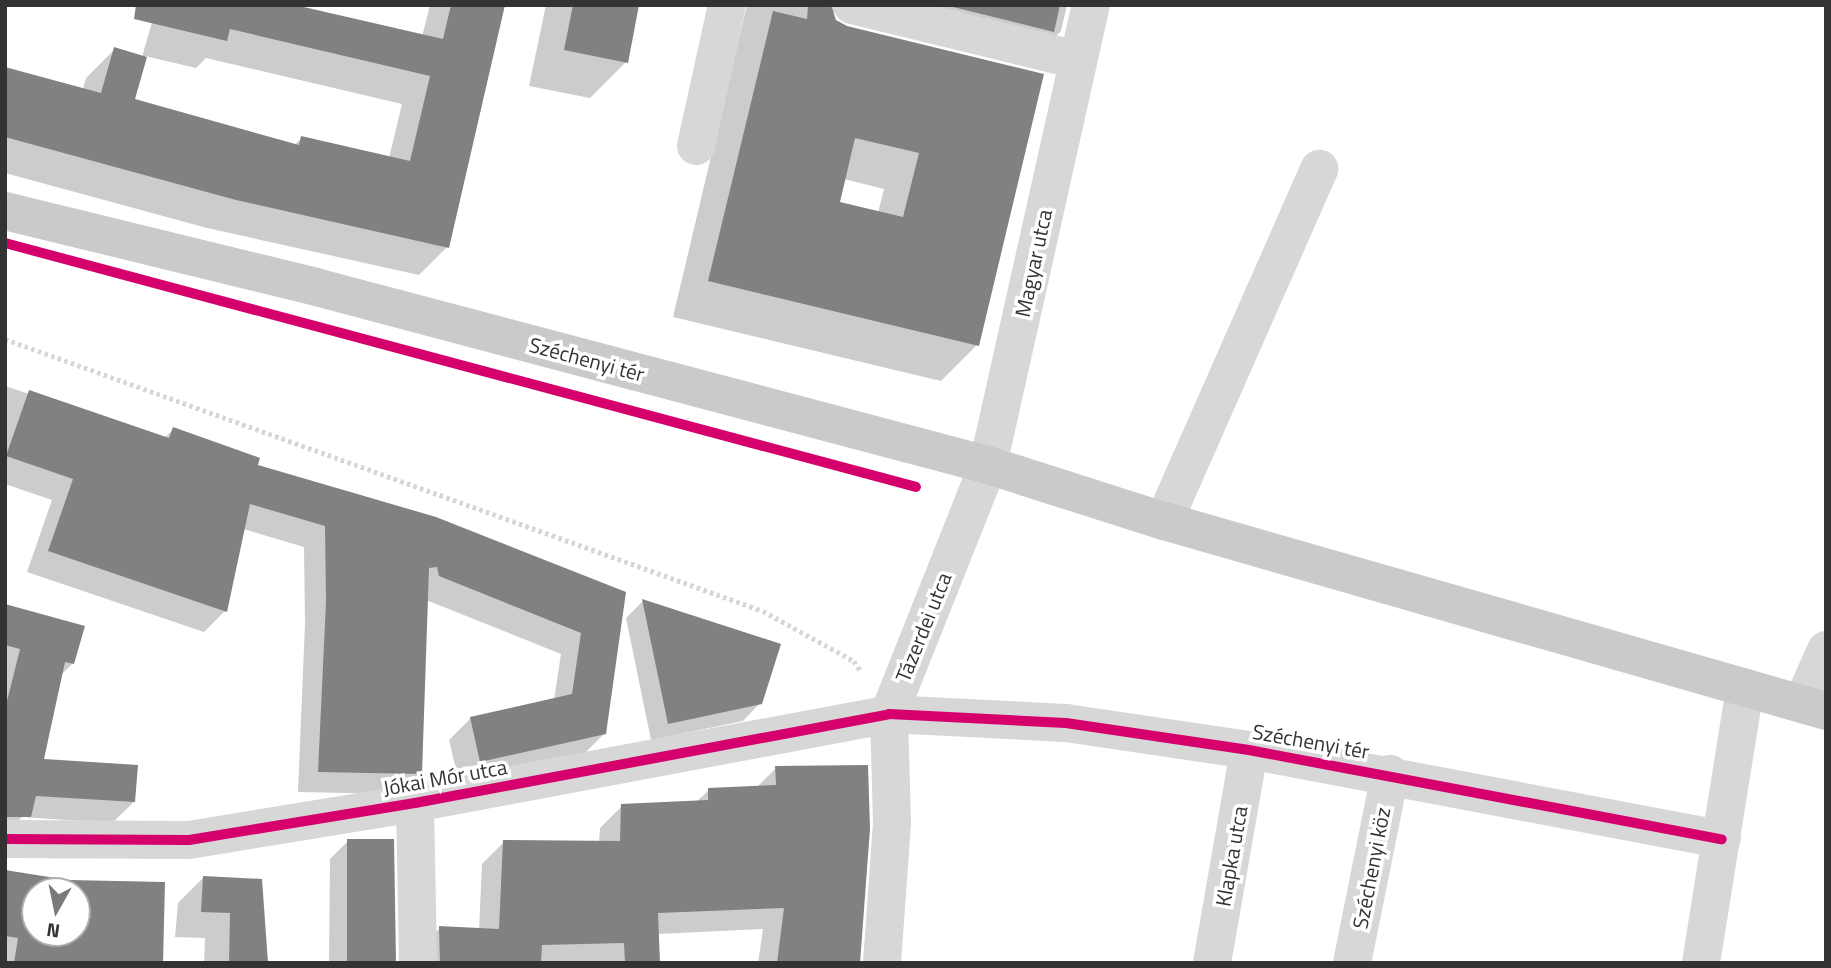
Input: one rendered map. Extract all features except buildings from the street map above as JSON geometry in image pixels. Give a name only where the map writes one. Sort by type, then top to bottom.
[{"type":"main road","name":"Széchenyi tér","points":[[5,211],[316,287],[988,465],[1164,521],[1814,708]]},
{"type":"street","points":[[696,146],[727,5]]},
{"type":"street","points":[[852,5],[1077,60]]},
{"type":"street","name":"Magyar utca","points":[[988,465],[1091,5]]},
{"type":"street","points":[[1164,521],[1320,169]]},
{"type":"street","name":"Tázerdei utca","points":[[882,963],[892,822],[889,714],[988,465]]},
{"type":"street","points":[[1814,708],[1826,650]]},
{"type":"street","points":[[1701,963],[1723,839],[1745,687]]},
{"type":"street","name":"Széchenyi tér","points":[[889,714],[1066,723],[1249,750],[1390,774],[1723,839]]},
{"type":"street","name":"Jókai Mór utca","points":[[5,839],[188,840],[415,803],[889,714]]},
{"type":"street","name":"Klapka utca","points":[[1212,963],[1249,750]]},
{"type":"street","name":"Széchenyi köz","points":[[1352,963],[1390,774]]},
{"type":"street","name":"Jókai Mór utca","points":[[415,803],[418,963]]},
{"type":"path","points":[[5,340],[763,611],[854,661],[889,714]]},
{"type":"cycle path","points":[[5,243],[916,487]]},
{"type":"cycle path","points":[[5,839],[189,840],[415,803],[889,714],[1066,723],[1249,750],[1722,839]]}]
